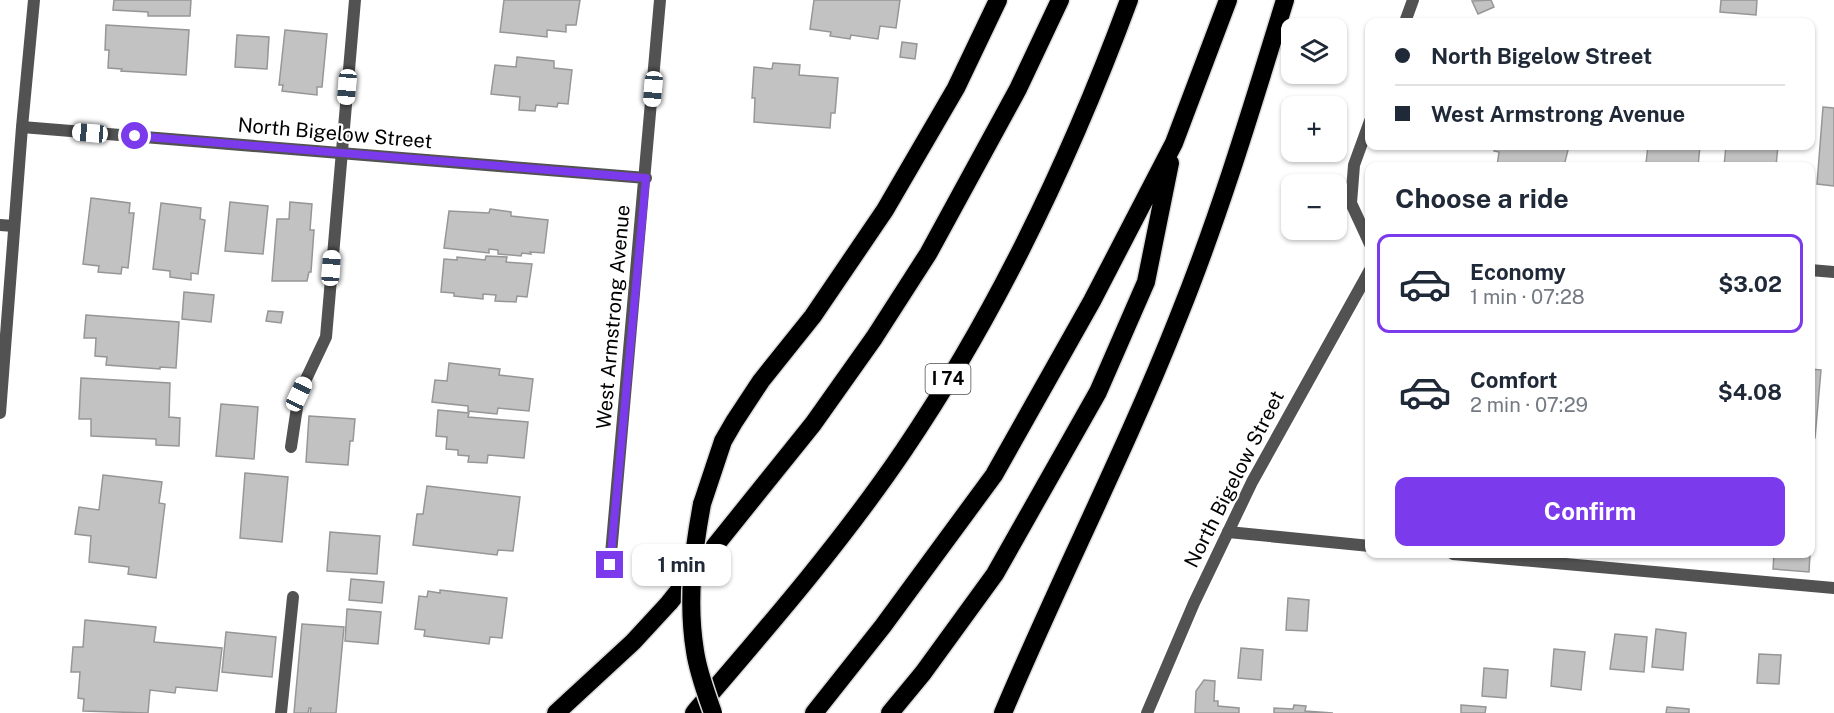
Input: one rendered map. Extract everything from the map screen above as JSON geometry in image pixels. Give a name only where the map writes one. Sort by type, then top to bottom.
[{"type":"highway","points":[[713,713],[695,652],[691,604],[693,556],[702,504],[723,441],[761,381],[813,316],[885,210],[956,88],[998,0]]},
{"type":"highway","points":[[556,713],[633,642],[669,603],[787,458],[874,338],[933,244],[1018,89],[1060,0]]},
{"type":"highway","name":"I 74","points":[[694,713],[831,550],[905,449],[1010,272],[1058,174],[1107,61],[1129,0]]},
{"type":"highway","points":[[814,713],[883,626],[994,475],[1092,301],[1173,142],[1228,0]]},
{"type":"highway","points":[[1004,713],[1179,318],[1241,141],[1286,0]]},
{"type":"highway","points":[[890,713],[923,673],[994,574],[1098,392],[1146,282],[1173,142]]},
{"type":"street","points":[[0,414],[34,0]]},
{"type":"street","points":[[291,447],[299,394],[326,336],[355,0]]},
{"type":"street","name":"West Armstrong Avenue","points":[[610,565],[660,0]]},
{"type":"street","points":[[1406,18],[1413,0]]},
{"type":"street","name":"North Bigelow Street","points":[[22,127],[646,178]]},
{"type":"street","points":[[1365,135],[1354,165],[1351,203],[1365,233]]},
{"type":"street","points":[[0,225],[14,226]]},
{"type":"street","points":[[1815,270],[1834,272]]},
{"type":"street","name":"North Bigelow Street","points":[[1147,713],[1194,603],[1228,532],[1299,395],[1365,279]]},
{"type":"street","points":[[1228,532],[1365,546]]},
{"type":"street","points":[[1498,558],[1834,588]]},
{"type":"street","points":[[281,713],[293,597]]},
{"type":"building","points":[[114,0],[191,0],[190,16],[148,16],[148,12],[113,10]]},
{"type":"building","points":[[504,0],[580,0],[576,25],[566,25],[566,32],[547,30],[547,37],[500,32]]},
{"type":"building","points":[[814,0],[900,0],[896,28],[880,26],[878,39],[851,35],[850,39],[830,36],[831,32],[810,29]]},
{"type":"building","points":[[1491,0],[1494,7],[1478,14],[1472,1]]},
{"type":"building","points":[[1721,0],[1757,0],[1756,15],[1720,12]]},
{"type":"building","points":[[106,25],[189,30],[186,75],[121,71],[122,69],[108,68],[109,50],[105,50]]},
{"type":"building","points":[[285,30],[327,34],[322,87],[317,87],[317,95],[282,91],[283,85],[279,85]]},
{"type":"building","points":[[237,35],[269,37],[267,69],[235,67]]},
{"type":"building","points":[[902,42],[917,44],[915,59],[900,57]]},
{"type":"building","points":[[517,57],[554,61],[554,68],[572,70],[568,104],[558,103],[557,107],[536,105],[535,111],[519,110],[520,97],[491,94],[495,65],[516,67]]},
{"type":"building","points":[[773,63],[800,65],[799,75],[838,78],[835,113],[831,113],[830,128],[754,122],[755,98],[752,98],[754,67],[772,69]]},
{"type":"building","points":[[1823,107],[1834,108],[1834,186],[1817,184]]},
{"type":"building","points":[[1568,150],[1565,162],[1498,162],[1499,152],[1494,151]]},
{"type":"building","points":[[1648,150],[1700,150],[1698,162],[1646,162]]},
{"type":"building","points":[[1726,150],[1778,150],[1776,162],[1724,162]]},
{"type":"building","points":[[91,198],[130,203],[129,213],[134,213],[128,268],[122,267],[121,274],[98,272],[99,266],[83,264]]},
{"type":"building","points":[[230,202],[268,206],[263,254],[225,251]]},
{"type":"building","points":[[290,202],[312,204],[310,230],[314,230],[311,272],[309,272],[307,281],[272,281],[277,219],[289,219]]},
{"type":"building","points":[[161,203],[201,208],[200,219],[205,220],[198,274],[191,273],[191,280],[170,277],[170,271],[153,269]]},
{"type":"building","points":[[490,209],[511,212],[511,216],[548,220],[544,253],[522,253],[521,256],[498,254],[498,250],[489,249],[489,253],[444,248],[449,211],[489,213]]},
{"type":"building","points":[[486,256],[507,257],[506,262],[532,264],[527,297],[517,296],[516,302],[495,301],[496,295],[483,294],[483,299],[454,296],[454,293],[441,292],[444,259],[457,260],[457,257],[485,260]]},
{"type":"building","points":[[184,292],[214,295],[211,322],[182,319]]},
{"type":"building","points":[[268,311],[283,312],[281,323],[266,321]]},
{"type":"building","points":[[86,315],[179,322],[176,368],[106,365],[107,357],[95,356],[96,338],[84,338]]},
{"type":"building","points":[[449,363],[500,369],[499,375],[533,379],[529,411],[498,408],[497,414],[468,411],[468,406],[432,402],[435,380],[447,381]]},
{"type":"building","points":[[1815,369],[1821,370],[1815,438]]},
{"type":"building","points":[[81,378],[170,383],[169,417],[180,418],[179,446],[156,445],[156,439],[91,436],[91,419],[79,419]]},
{"type":"building","points":[[221,404],[258,407],[254,459],[216,456]]},
{"type":"building","points":[[438,410],[469,413],[468,417],[528,422],[524,458],[488,455],[487,463],[468,462],[469,456],[458,455],[458,450],[446,449],[447,437],[436,436]]},
{"type":"building","points":[[309,416],[355,419],[348,465],[306,462]]},
{"type":"building","points":[[245,473],[288,477],[282,542],[240,538]]},
{"type":"building","points":[[103,475],[162,482],[159,503],[165,504],[156,578],[128,574],[129,567],[89,562],[91,536],[75,534],[79,507],[99,510]]},
{"type":"building","points":[[427,486],[520,497],[513,551],[498,550],[497,555],[413,545],[417,514],[423,514]]},
{"type":"building","points":[[330,532],[380,536],[377,574],[327,571]]},
{"type":"building","points":[[1774,558],[1810,558],[1809,572],[1773,569]]},
{"type":"building","points":[[351,579],[384,582],[382,603],[349,600]]},
{"type":"building","points":[[440,590],[507,598],[502,638],[490,637],[489,644],[424,636],[425,630],[415,629],[419,596],[427,597],[428,591],[440,593]]},
{"type":"building","points":[[1288,598],[1309,600],[1307,631],[1286,630]]},
{"type":"building","points":[[347,609],[381,612],[378,644],[345,641]]},
{"type":"building","points":[[85,620],[156,627],[154,642],[222,648],[217,691],[176,687],[175,693],[150,690],[148,713],[83,711],[84,699],[78,698],[80,672],[71,672],[73,647],[83,647]]},
{"type":"building","points":[[302,624],[344,627],[336,713],[310,713],[311,708],[309,708],[308,713],[294,713]]},
{"type":"building","points":[[1656,629],[1686,633],[1683,670],[1652,667]]},
{"type":"building","points":[[226,632],[276,637],[272,677],[222,672]]},
{"type":"building","points":[[1615,634],[1647,637],[1644,672],[1610,669]]},
{"type":"building","points":[[1241,648],[1263,650],[1261,680],[1238,678]]},
{"type":"building","points":[[1554,649],[1585,652],[1581,690],[1551,686]]},
{"type":"building","points":[[1759,654],[1781,655],[1779,684],[1757,683]]},
{"type":"building","points":[[1484,668],[1508,670],[1506,698],[1482,696]]},
{"type":"building","points":[[1204,680],[1215,681],[1214,701],[1218,701],[1218,706],[1239,708],[1239,713],[1195,713],[1196,691]]},
{"type":"building","points":[[1294,705],[1306,706],[1305,711],[1333,713],[1274,713],[1274,708],[1293,709]]},
{"type":"building","points":[[1461,705],[1486,707],[1485,713],[1461,713]]},
{"type":"building","points":[[1667,707],[1689,709],[1689,713],[1666,713]]},
{"type":"route","points":[[135,136],[646,178],[610,565]]}]
